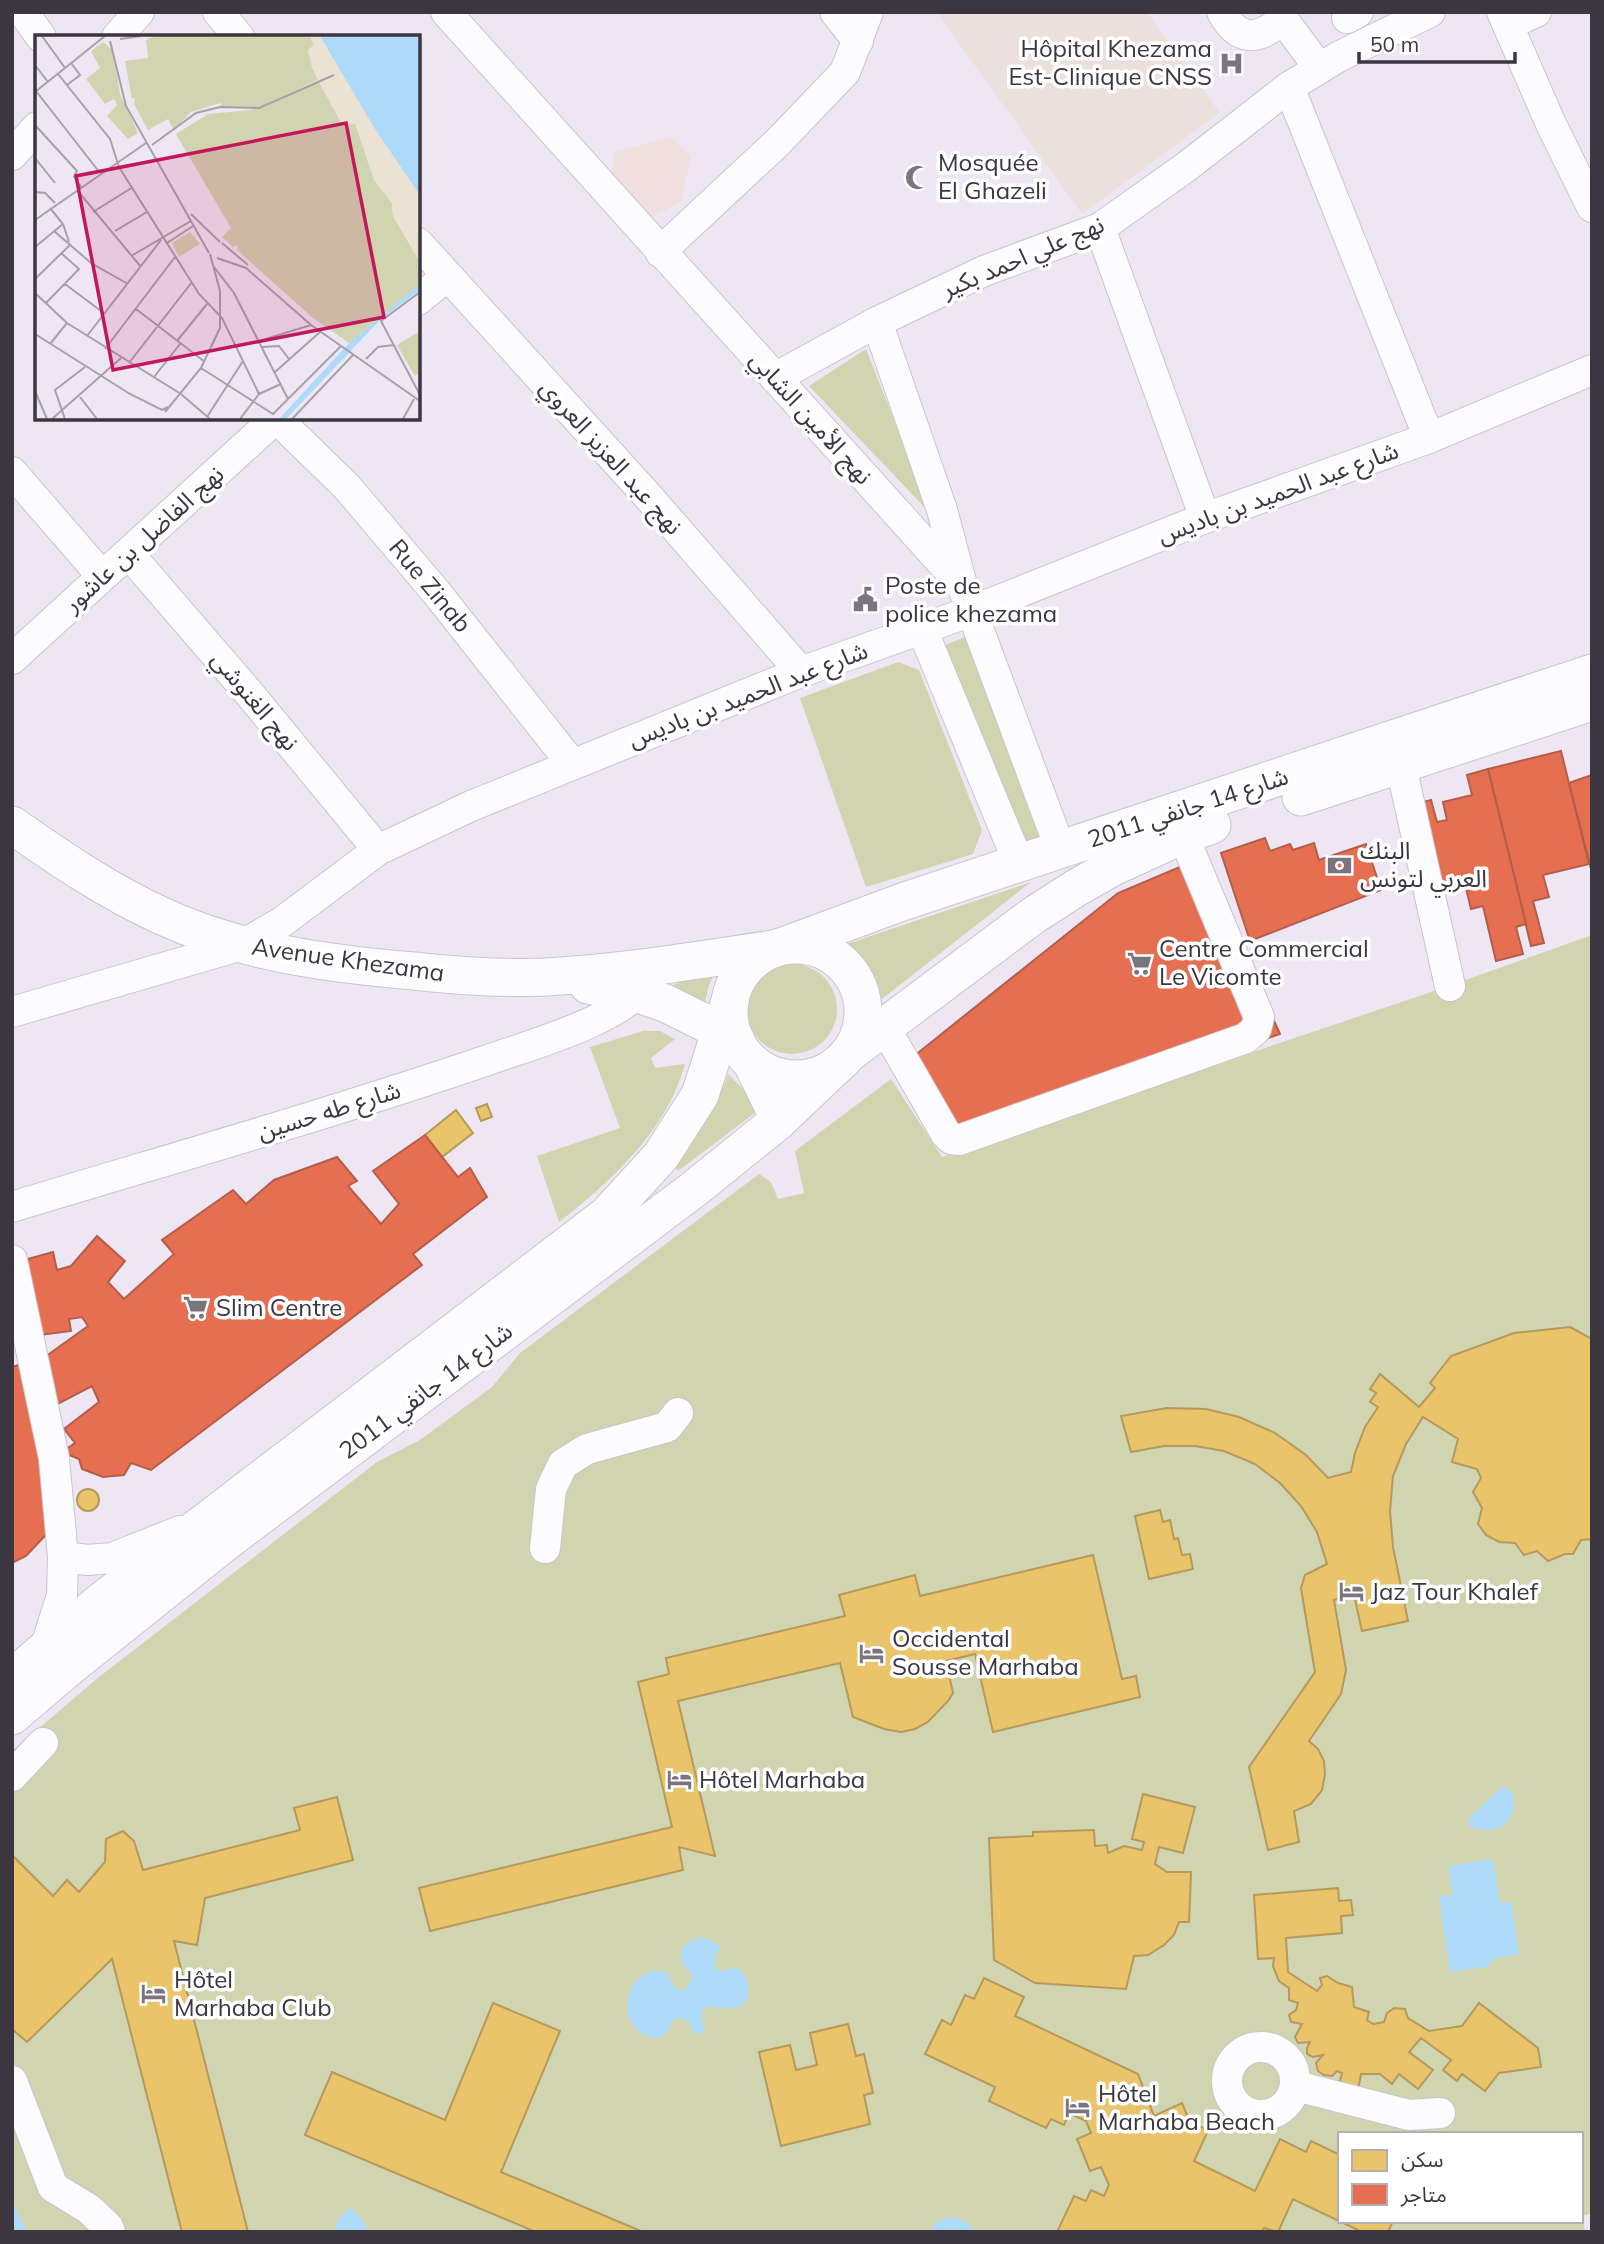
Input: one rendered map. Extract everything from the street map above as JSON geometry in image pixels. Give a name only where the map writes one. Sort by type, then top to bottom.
[{"type":"main road","name":"شارع 14 جانفي 2011","points":[[779,947],[902,902],[1592,673]]},
{"type":"main road","name":"شارع 14 جانفي 2011","points":[[12,1716],[212,1552],[694,1189],[777,1122],[843,1059],[1034,915],[1113,867],[1183,835],[1592,702]]},
{"type":"main road","name":"Avenue Khezama","points":[[12,825],[50,852],[162,916],[242,945],[309,959],[464,976],[546,977],[661,966],[779,947]]},
{"type":"main road","points":[[808,946],[830,954],[848,968],[859,989],[863,1011],[859,1034],[843,1059],[819,1074],[797,1079],[776,1076],[756,1065],[732,1030],[735,984],[744,969],[757,957],[779,947],[808,946]]},
{"type":"main road","name":"Avenue Khezama","points":[[546,977],[638,994],[732,1030]]},
{"type":"main road","name":"شارع 14 جانفي 2011","points":[[12,1678],[46,1646],[607,1215],[661,1156],[700,1095],[732,1030]]},
{"type":"street","points":[[23,12],[40,35]]},
{"type":"street","points":[[119,35],[139,12]]},
{"type":"street","points":[[218,12],[237,35]]},
{"type":"street","points":[[835,12],[859,41]]},
{"type":"street","points":[[660,252],[778,142],[845,72],[868,12]]},
{"type":"street","points":[[1222,12],[1230,27],[1252,36],[1279,23],[1286,23],[1319,68]]},
{"type":"street","name":"نهج علي احمد بكير","points":[[775,378],[877,322],[984,271],[1100,229],[1289,87],[1319,68],[1430,12]]},
{"type":"street","points":[[1536,12],[1505,19],[1551,124],[1591,204]]},
{"type":"street","name":"نهج الأمين الشابي","points":[[455,15],[660,252],[775,378],[967,598]]},
{"type":"street","points":[[1289,87],[1429,438]]},
{"type":"street","points":[[1100,229],[1205,518]]},
{"type":"street","name":"نهج عبد العزيز العروي","points":[[420,245],[646,494],[801,672]]},
{"type":"street","points":[[420,298],[447,276]]},
{"type":"street","points":[[877,322],[942,510],[967,598],[1061,851]]},
{"type":"street","name":"شارع عبد الحميد بن باديس","points":[[12,1012],[242,945],[282,922],[378,850],[461,811],[801,672],[922,629],[967,598],[1205,518],[1429,438],[1592,370]]},
{"type":"street","name":"نهج الفاضل بن عاشور","points":[[12,659],[274,420]]},
{"type":"street","name":"Rue Zinab","points":[[278,420],[347,487],[436,592],[572,764]]},
{"type":"street","points":[[12,472],[102,576]]},
{"type":"street","name":"نهج الغنوشي","points":[[129,554],[248,692],[378,850]]},
{"type":"street","points":[[922,629],[1019,864]]},
{"type":"street","points":[[1401,766],[1450,986]]},
{"type":"street","points":[[885,1028],[946,1134],[951,1139],[959,1140],[1246,1038],[1256,1029],[1259,1017],[1183,835]]},
{"type":"street","points":[[638,994],[661,966]]},
{"type":"street","name":"شارع طه حسين","points":[[12,1207],[423,1083],[587,1023],[638,994]]},
{"type":"street","points":[[732,1030],[777,1122]]},
{"type":"street","points":[[12,1260],[54,1458],[63,1558],[62,1595],[46,1646]]},
{"type":"street","points":[[545,1548],[551,1489],[563,1464],[587,1449],[667,1427],[678,1413]]},
{"type":"street","points":[[63,1558],[111,1558],[207,1521]]},
{"type":"street","points":[[12,1776],[43,1743]]},
{"type":"street","points":[[12,2081],[53,2187],[89,2209],[110,2232]]},
{"type":"street","points":[[1296,2086],[1409,2115],[1440,2113]]},
{"type":"shaded area","points":[[936,12],[1147,12],[1220,113],[1082,214]]},
{"type":"shaded area","points":[[670,137],[691,156],[681,202],[653,217],[636,214],[609,182],[615,152]]},
{"type":"green space","points":[[866,349],[931,514],[809,386]]},
{"type":"green space","points":[[965,637],[1043,838],[1024,846],[945,645]]},
{"type":"green space","points":[[898,662],[919,670],[982,830],[973,854],[866,887],[800,698]]},
{"type":"green space","points":[[1031,882],[873,1006],[864,973],[844,945]]},
{"type":"green space","points":[[1592,935],[1592,2213],[1583,2216],[1585,2232],[27,2232],[12,2200],[12,1751],[99,1677],[377,1462],[420,1440],[492,1387],[520,1353],[759,1174],[771,1182],[778,1199],[804,1193],[795,1151],[891,1079],[942,1157]]},
{"type":"green space","points":[[792,964],[809,967],[824,977],[834,992],[837,1009],[834,1026],[824,1041],[809,1051],[792,1054],[775,1051],[760,1041],[750,1026],[747,1009],[750,992],[760,977],[775,967]]},
{"type":"green space","points":[[716,970],[704,1006],[673,985]]},
{"type":"green space","points":[[643,1031],[660,1031],[675,1039],[651,1058],[655,1068],[685,1064],[677,1088],[651,1133],[635,1153],[559,1222],[537,1156],[620,1128],[590,1047]]},
{"type":"green space","points":[[728,1074],[743,1089],[756,1112],[678,1171],[675,1167],[705,1122]]},
{"type":"water","points":[[1503,1786],[1512,1792],[1514,1803],[1504,1825],[1488,1830],[1469,1826],[1468,1819]]},
{"type":"water","points":[[1493,1859],[1500,1903],[1511,1902],[1519,1954],[1496,1958],[1487,1967],[1450,1972],[1439,1897],[1453,1894],[1448,1866]]},
{"type":"water","points":[[697,1938],[706,1938],[719,1945],[715,1960],[717,1970],[736,1967],[745,1976],[749,1989],[746,2001],[735,2008],[706,2007],[702,2016],[704,2031],[699,2034],[693,2033],[688,2020],[677,2018],[663,2035],[656,2038],[647,2036],[635,2027],[629,2017],[627,2005],[634,1983],[642,1975],[653,1971],[666,1972],[676,1989],[684,1990],[693,1977],[681,1962],[682,1947]]},
{"type":"water","points":[[12,2200],[27,2232],[12,2232]]},
{"type":"water","points":[[351,2207],[368,2232],[334,2232],[339,2218]]},
{"type":"water","points":[[946,2218],[963,2220],[974,2232],[947,2229],[929,2232],[937,2222]]},
{"type":"building: سكن","points":[[487,1104],[492,1117],[481,1121],[476,1108]]},
{"type":"building: سكن","points":[[456,1110],[473,1133],[442,1157],[425,1135]]},
{"type":"building: سكن","name":"Jaz Tour Khalef","points":[[1570,1327],[1592,1339],[1592,1539],[1581,1540],[1573,1554],[1565,1554],[1548,1561],[1537,1551],[1524,1555],[1515,1543],[1499,1542],[1486,1535],[1478,1524],[1482,1508],[1473,1492],[1481,1478],[1477,1469],[1452,1462],[1458,1439],[1423,1417],[1406,1444],[1393,1476],[1390,1511],[1393,1547],[1408,1621],[1362,1631],[1354,1595],[1334,1600],[1346,1670],[1341,1694],[1309,1741],[1318,1749],[1324,1761],[1322,1790],[1311,1804],[1294,1811],[1299,1842],[1268,1850],[1249,1767],[1315,1672],[1301,1588],[1305,1575],[1327,1564],[1317,1532],[1301,1506],[1280,1483],[1255,1464],[1224,1451],[1195,1446],[1164,1446],[1131,1452],[1121,1416],[1167,1408],[1206,1409],[1239,1417],[1275,1433],[1306,1455],[1328,1478],[1351,1472],[1365,1427],[1378,1407],[1370,1402],[1376,1393],[1370,1389],[1380,1374],[1419,1407],[1435,1388],[1430,1383],[1451,1356],[1514,1333]]},
{"type":"building: سكن","points":[[88,1489],[96,1492],[99,1500],[96,1508],[88,1511],[80,1508],[77,1500],[80,1492]]},
{"type":"building: سكن","points":[[1160,1510],[1163,1522],[1170,1520],[1174,1539],[1178,1538],[1182,1555],[1190,1554],[1193,1569],[1149,1579],[1135,1516]]},
{"type":"building: سكن","name":"Hôtel Marhaba","points":[[1093,1555],[1122,1679],[1136,1676],[1140,1697],[993,1732],[975,1654],[946,1661],[953,1693],[948,1701],[928,1722],[901,1732],[884,1729],[853,1717],[840,1663],[678,1701],[715,1856],[679,1847],[683,1870],[430,1931],[419,1888],[672,1827],[638,1682],[669,1674],[666,1658],[845,1616],[839,1595],[915,1575],[920,1596]]},
{"type":"building: سكن","points":[[1143,1794],[1195,1807],[1183,1853],[1159,1847],[1155,1864],[1167,1872],[1191,1872],[1189,1922],[1179,1922],[1174,1935],[1148,1955],[1134,1956],[1126,1989],[1035,1983],[994,1960],[989,1838],[1033,1836],[1033,1832],[1094,1830],[1095,1846],[1107,1845],[1108,1853],[1124,1846],[1142,1850],[1144,1842],[1132,1839]]},
{"type":"building: سكن","name":"Hôtel Marhaba Club","points":[[337,1797],[353,1860],[205,1898],[197,1945],[174,1941],[248,2232],[182,2232],[112,1959],[27,2042],[12,2029],[12,1855],[53,1896],[67,1880],[79,1892],[105,1862],[106,1839],[123,1831],[134,1841],[143,1870],[300,1830],[294,1808]]},
{"type":"building: سكن","points":[[1338,1888],[1339,1901],[1351,1900],[1353,1915],[1341,1916],[1342,1933],[1286,1938],[1288,1972],[1317,1991],[1322,1985],[1320,1978],[1327,1976],[1352,1987],[1354,2007],[1369,2012],[1367,2020],[1373,2024],[1384,2022],[1387,2013],[1394,2008],[1405,2009],[1408,2018],[1429,2031],[1462,2026],[1479,2003],[1538,2048],[1541,2067],[1499,2073],[1485,2091],[1462,2074],[1457,2081],[1443,2070],[1451,2060],[1421,2038],[1409,2052],[1433,2070],[1418,2089],[1399,2074],[1392,2084],[1380,2074],[1361,2074],[1359,2085],[1353,2091],[1344,2089],[1340,2081],[1342,2073],[1337,2071],[1332,2076],[1318,2071],[1316,2063],[1323,2055],[1313,2057],[1307,2054],[1310,2042],[1298,2043],[1295,2037],[1302,2024],[1291,2022],[1289,2015],[1296,2010],[1298,2003],[1289,2000],[1289,1988],[1279,1981],[1273,1966],[1274,1958],[1258,1959],[1254,1895]]},
{"type":"building: سكن","name":"Hôtel Marhaba Beach","points":[[984,1978],[1024,1997],[1015,2016],[1138,2074],[1154,2116],[1182,2103],[1189,2120],[1208,2131],[1194,2161],[1255,2191],[1280,2139],[1306,2152],[1311,2141],[1338,2154],[1338,2221],[1293,2199],[1278,2232],[1264,2228],[1262,2232],[1057,2232],[1074,2196],[1086,2201],[1091,2190],[1104,2196],[1109,2185],[1101,2167],[1090,2171],[1077,2139],[1091,2133],[1086,2121],[1069,2113],[1064,2125],[1051,2119],[1046,2128],[989,2101],[995,2087],[925,2054],[942,2020],[951,2025],[965,1995],[974,1999]]},
{"type":"building: سكن","points":[[493,2003],[560,2031],[501,2172],[643,2232],[536,2232],[305,2135],[332,2072],[445,2120]]},
{"type":"building: سكن","points":[[848,2024],[856,2056],[864,2054],[873,2093],[864,2095],[870,2124],[781,2146],[759,2052],[790,2045],[796,2070],[817,2065],[810,2033]]},
{"type":"building: سكن","name":"Hôtel Marhaba Beach","points":[[1343,2223],[1392,2223],[1388,2232],[1362,2232]]},
{"type":"building: متاجر","points":[[1561,751],[1589,864],[1543,875],[1549,897],[1533,901],[1544,943],[1531,946],[1488,769]]},
{"type":"building: متاجر","points":[[1488,769],[1526,924],[1516,927],[1523,954],[1496,961],[1483,906],[1471,909],[1464,880],[1440,886],[1420,803],[1431,800],[1437,822],[1447,820],[1443,802],[1472,795],[1467,775]]},
{"type":"building: متاجر","points":[[1592,775],[1592,873],[1569,783]]},
{"type":"building: متاجر","points":[[1265,838],[1270,851],[1290,844],[1293,850],[1314,843],[1319,860],[1366,844],[1381,890],[1250,941],[1221,853]]},
{"type":"building: متاجر","name":"Centre Commercial Le Vicomte","points":[[1201,858],[1280,1034],[949,1148],[914,1056],[1118,893]]},
{"type":"building: متاجر","name":"Slim Centre","points":[[425,1135],[458,1177],[470,1168],[487,1197],[413,1254],[422,1265],[151,1470],[131,1463],[124,1475],[103,1477],[82,1469],[79,1459],[62,1452],[75,1443],[64,1429],[99,1402],[92,1386],[48,1409],[38,1362],[88,1326],[82,1317],[69,1319],[71,1331],[33,1336],[17,1262],[53,1252],[57,1270],[71,1266],[97,1236],[125,1261],[108,1282],[124,1299],[174,1254],[162,1240],[233,1190],[246,1204],[274,1180],[337,1157],[357,1181],[348,1186],[381,1224],[399,1204],[373,1171]]},
{"type":"building: متاجر","points":[[28,1362],[58,1522],[26,1556],[12,1563],[12,1367]]},
{"type":"place","name":"Hôpital Khezama Est-Clinique CNSS","points":[[1232,63]]},
{"type":"place","name":"Mosquée El Ghazeli","points":[[918,177]]},
{"type":"place","name":"Poste de police khezama","points":[[865,600]]},
{"type":"place","name":"البنك العربي لتونس","points":[[1340,865]]},
{"type":"place","name":"Centre Commercial Le Vicomte","points":[[1139,963]]},
{"type":"place","name":"Slim Centre","points":[[196,1308]]},
{"type":"place","name":"Jaz Tour Khalef","points":[[1351,1592]]},
{"type":"place","name":"Occidental Sousse Marhaba","points":[[872,1653]]},
{"type":"place","name":"Hôtel Marhaba","points":[[679,1780]]},
{"type":"place","name":"Hôtel Marhaba Club","points":[[154,1994]]},
{"type":"place","name":"Hôtel Marhaba Beach","points":[[1078,2108]]}]
